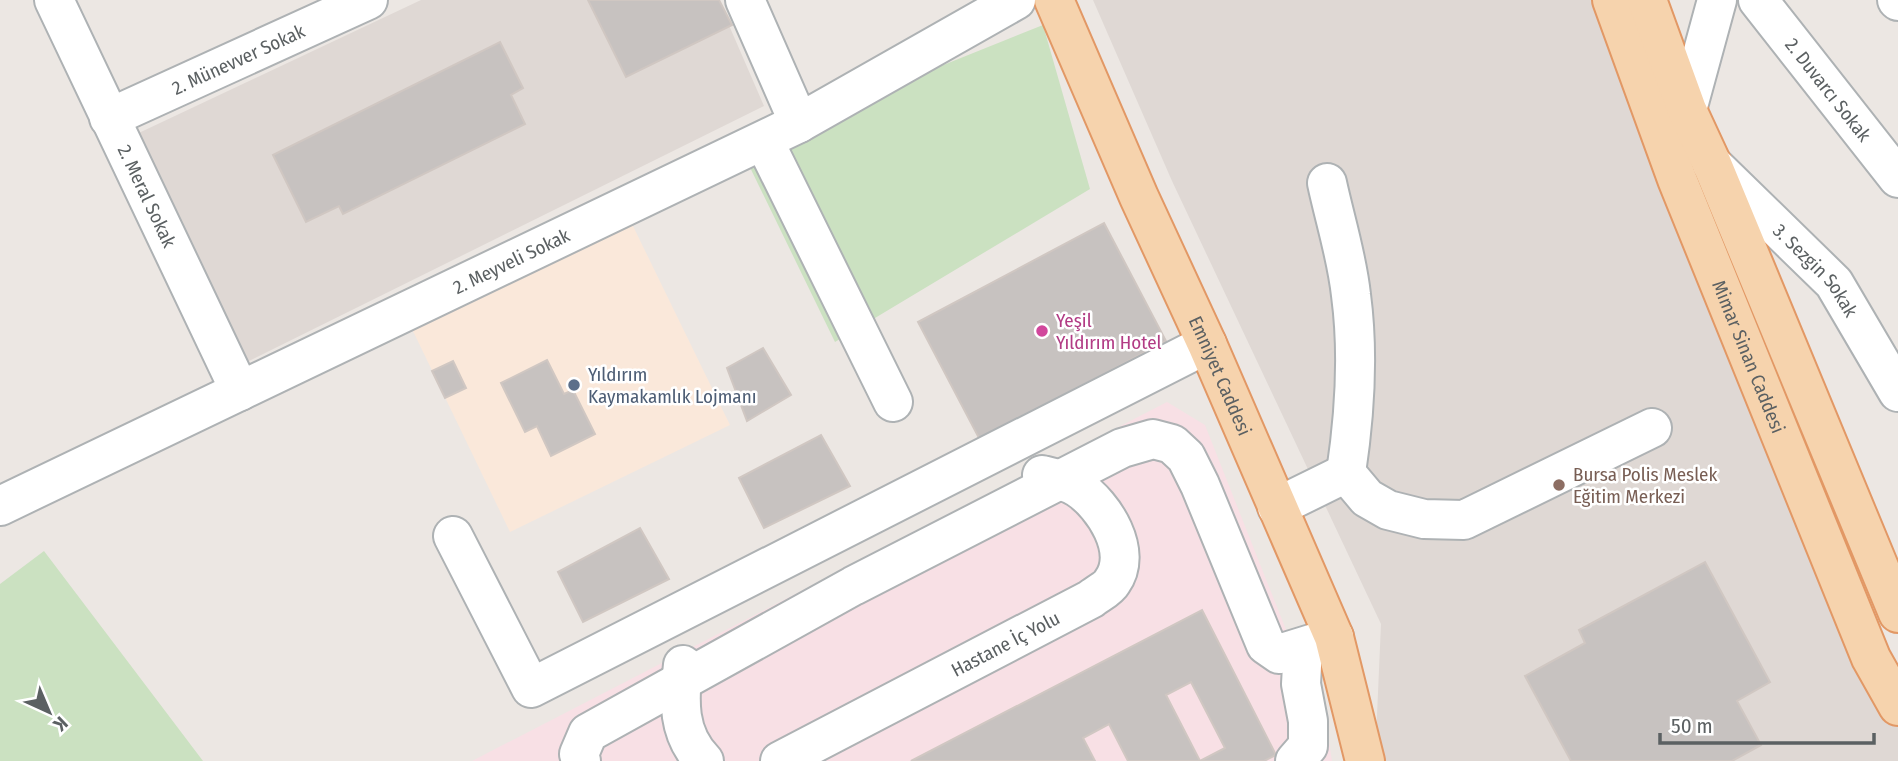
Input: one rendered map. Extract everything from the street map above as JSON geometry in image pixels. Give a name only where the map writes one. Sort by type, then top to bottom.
[{"type":"main road","name":"Emniyet Caddesi","points":[[1054,0],[1277,507],[1318,643],[1365,761]]},
{"type":"main road","name":"Mimar Sinan Caddesi","points":[[1612,0],[1677,179],[1750,360],[1871,658],[1898,706]]},
{"type":"main road","name":"Mimar Sinan Caddesi","points":[[1647,0],[1687,110],[1712,164],[1898,613]]},
{"type":"street","name":"2. Meral Sokak","points":[[54,0],[240,391]]},
{"type":"street","name":"2. Münevver Sokak","points":[[109,118],[368,0]]},
{"type":"street","points":[[746,0],[799,123]]},
{"type":"street","name":"2. Meyveli Sokak","points":[[0,506],[764,141],[1016,0]]},
{"type":"street","points":[[1687,110],[1717,0]]},
{"type":"street","name":"2. Duvarcı Sokak","points":[[1758,0],[1898,178]]},
{"type":"street","points":[[764,141],[893,402]]},
{"type":"street","name":"3. Sezgin Sokak","points":[[1712,164],[1834,283],[1898,392]]},
{"type":"street","points":[[1327,183],[1351,292],[1356,341],[1356,390],[1346,473],[1367,498],[1388,510],[1424,519],[1464,520],[1652,428]]},
{"type":"street","points":[[453,536],[531,688],[1207,344]]},
{"type":"street","points":[[579,752],[682,674],[850,579],[1050,477],[1122,448],[1153,439],[1172,444],[1186,457],[1266,645],[1279,654],[1318,643]]},
{"type":"street","points":[[1277,507],[1346,473]]},
{"type":"street","name":"Hastane İç Yolu","points":[[780,761],[1091,599],[1113,582],[1121,557],[1115,534],[1090,498],[1078,488],[1050,477]]},
{"type":"street","points":[[875,513],[896,555]]},
{"type":"street","points":[[829,538],[850,579]]},
{"type":"street","points":[[1295,761],[1308,746],[1308,722],[1301,684],[1318,643]]},
{"type":"street","points":[[552,761],[558,746],[579,725],[634,691],[682,674]]},
{"type":"street","points":[[682,674],[679,707],[684,728],[694,751],[704,761]]},
{"type":"shaded area","points":[[421,0],[718,0],[764,106],[239,366],[126,139]]},
{"type":"shaded area","name":"Bursa Polis Meslek Eğitim Merkezi","points":[[1093,0],[1612,0],[1898,706],[1898,761],[1375,761],[1381,624],[1172,181]]},
{"type":"shaded area","name":"Yıldırım Kaymakamlık Lojmanı","points":[[631,222],[730,425],[510,532],[412,329]]},
{"type":"shaded area","points":[[1167,402],[1205,425],[1328,736],[1332,761],[472,761]]},
{"type":"green space","points":[[1043,25],[1090,189],[835,342],[742,151],[799,123]]},
{"type":"green space","points":[[44,551],[203,761],[0,761],[0,584]]},
{"type":"building","points":[[588,0],[719,0],[732,25],[626,77]]},
{"type":"building","points":[[500,42],[523,88],[511,95],[525,124],[343,214],[339,206],[306,222],[273,155]]},
{"type":"building","name":"Yeşil Yıldırım Hotel","points":[[1104,223],[1166,341],[980,440],[918,322]]},
{"type":"building","points":[[763,348],[791,395],[747,421],[727,368]]},
{"type":"building","name":"Yıldırım Kaymakamlık Lojmanı","points":[[547,360],[564,394],[573,390],[595,434],[551,456],[537,426],[525,432],[501,383]]},
{"type":"building","points":[[453,361],[466,388],[445,398],[432,371]]},
{"type":"building","points":[[821,435],[850,486],[764,528],[739,478]]},
{"type":"building","points":[[640,528],[669,579],[583,622],[558,572]]},
{"type":"building","points":[[1705,562],[1770,682],[1737,701],[1761,745],[1732,761],[1571,761],[1525,676],[1585,643],[1579,630]]},
{"type":"building","points":[[1202,610],[1276,755],[1264,761],[1200,761],[1128,761],[1109,724],[1083,738],[1095,761],[911,761]],"holes":[[[1191,682],[1225,748],[1200,761],[1166,695]]]},
{"type":"place","name":"Yeşil Yıldırım Hotel","points":[[1042,331]]},
{"type":"place","name":"Yıldırım Kaymakamlık Lojmanı","points":[[574,385]]},
{"type":"place","name":"Bursa Polis Meslek Eğitim Merkezi","points":[[1559,485]]}]
